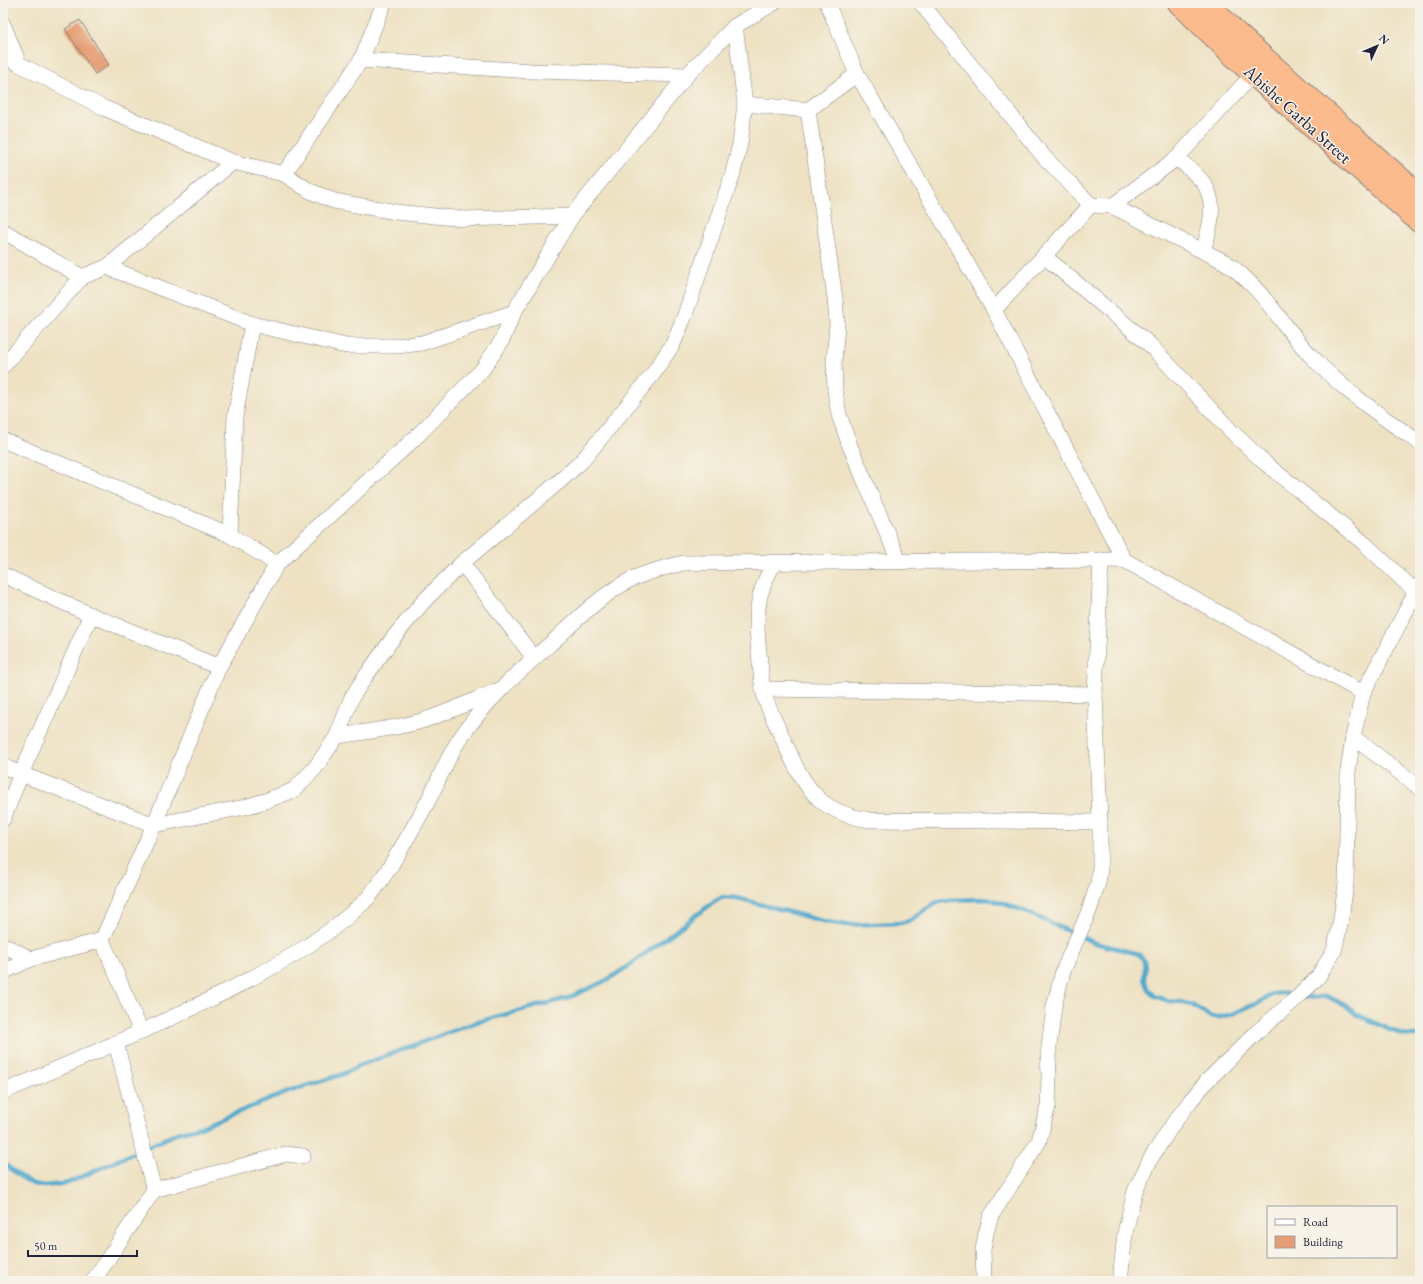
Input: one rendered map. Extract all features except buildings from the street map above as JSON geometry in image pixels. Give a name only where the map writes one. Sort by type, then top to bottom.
[{"type":"highway","name":"Abishe Garba Street","points":[[1179,3],[1229,39],[1420,196]]},
{"type":"highway","name":"Abishe Garba Street","points":[[1207,3],[1253,74],[1420,222]]},
{"type":"street","points":[[284,174],[361,60],[384,3]]},
{"type":"street","points":[[141,1032],[102,940],[154,825],[219,667],[277,564],[414,439],[482,370],[501,342],[514,312],[572,216],[687,75],[735,26],[774,3]]},
{"type":"street","points":[[827,3],[857,74],[994,310],[1124,560]]},
{"type":"street","points":[[921,3],[1044,156],[1091,205],[1112,206],[1225,262],[1240,272],[1258,289],[1295,338],[1330,375],[1364,404],[1420,443]]},
{"type":"street","points":[[3,24],[19,64]]},
{"type":"street","points":[[3,766],[154,825],[245,807],[294,790],[315,768],[337,736],[352,697],[364,677],[392,638],[424,601],[462,563],[582,461],[653,374],[673,344],[685,315],[733,173],[740,144],[745,104],[735,26]]},
{"type":"street","points":[[3,54],[19,64],[104,108],[233,162],[284,174],[310,191],[334,201],[396,212],[464,219],[572,216]]},
{"type":"street","points":[[361,60],[531,71],[687,75]]},
{"type":"street","points":[[745,104],[808,110],[857,74]]},
{"type":"street","points":[[1112,206],[1178,158],[1253,74]]},
{"type":"street","points":[[808,110],[835,298],[837,324],[834,362],[835,391],[839,415],[850,446],[899,561]]},
{"type":"street","points":[[1178,158],[1206,187],[1211,206],[1210,225],[1203,251]]},
{"type":"street","points":[[4,361],[82,277],[107,267],[233,162]]},
{"type":"street","points":[[994,310],[1091,205]]},
{"type":"street","points":[[3,231],[82,277]]},
{"type":"street","points":[[1044,256],[1148,344],[1232,432],[1265,463],[1360,540],[1419,591],[1363,693],[1353,737],[1348,771],[1346,884],[1340,925],[1334,951],[1318,977],[1298,997],[1257,1032],[1208,1080],[1177,1118],[1150,1158],[1135,1191],[1126,1226],[1120,1281]]},
{"type":"street","points":[[107,267],[252,324],[346,346],[397,346],[422,343],[514,312]]},
{"type":"street","points":[[230,535],[235,417],[252,324]]},
{"type":"street","points":[[3,440],[230,535],[277,564]]},
{"type":"street","points":[[984,1281],[983,1250],[991,1216],[1039,1141],[1048,1106],[1048,1055],[1054,1006],[1063,971],[1089,912],[1098,883],[1100,868],[1100,822],[1096,694],[1101,560]]},
{"type":"street","points":[[3,1092],[180,1014],[276,965],[307,947],[334,928],[364,903],[380,882],[430,799],[459,740],[483,709],[500,690],[534,658],[607,594],[627,581],[651,571],[683,563],[1124,560],[1363,693]]},
{"type":"street","points":[[774,562],[758,602],[756,626],[763,689],[768,706],[794,765],[806,784],[819,800],[830,808],[853,818],[868,820],[1100,822]]},
{"type":"street","points":[[462,563],[534,658]]},
{"type":"street","points":[[3,575],[91,615],[219,667]]},
{"type":"street","points":[[3,819],[21,774],[91,615]]},
{"type":"street","points":[[763,689],[1096,694]]},
{"type":"street","points":[[337,736],[418,722],[443,714],[500,690]]},
{"type":"street","points":[[1353,737],[1420,788]]},
{"type":"street","points":[[3,972],[31,959],[102,940]]},
{"type":"street","points":[[3,945],[31,959]]},
{"type":"street","points":[[116,1043],[154,1190]]},
{"type":"street","points":[[93,1281],[154,1190],[286,1154],[303,1156]]},
{"type":"waterway","points":[[3,1163],[33,1184],[45,1186],[68,1183],[180,1132],[201,1127],[291,1091],[343,1074],[361,1065],[444,1034],[477,1022],[568,998],[607,980],[723,897],[737,898],[826,922],[847,925],[900,923],[909,921],[935,903],[949,900],[993,900],[1019,909],[1095,943],[1139,954],[1144,961],[1144,979],[1148,989],[1155,996],[1168,1001],[1192,1005],[1211,1017],[1221,1017],[1232,1014],[1274,994],[1286,993],[1295,995]]},
{"type":"waterway","points":[[1304,996],[1312,998],[1327,996],[1346,1006],[1356,1014],[1390,1030],[1408,1036],[1420,1036]]}]
